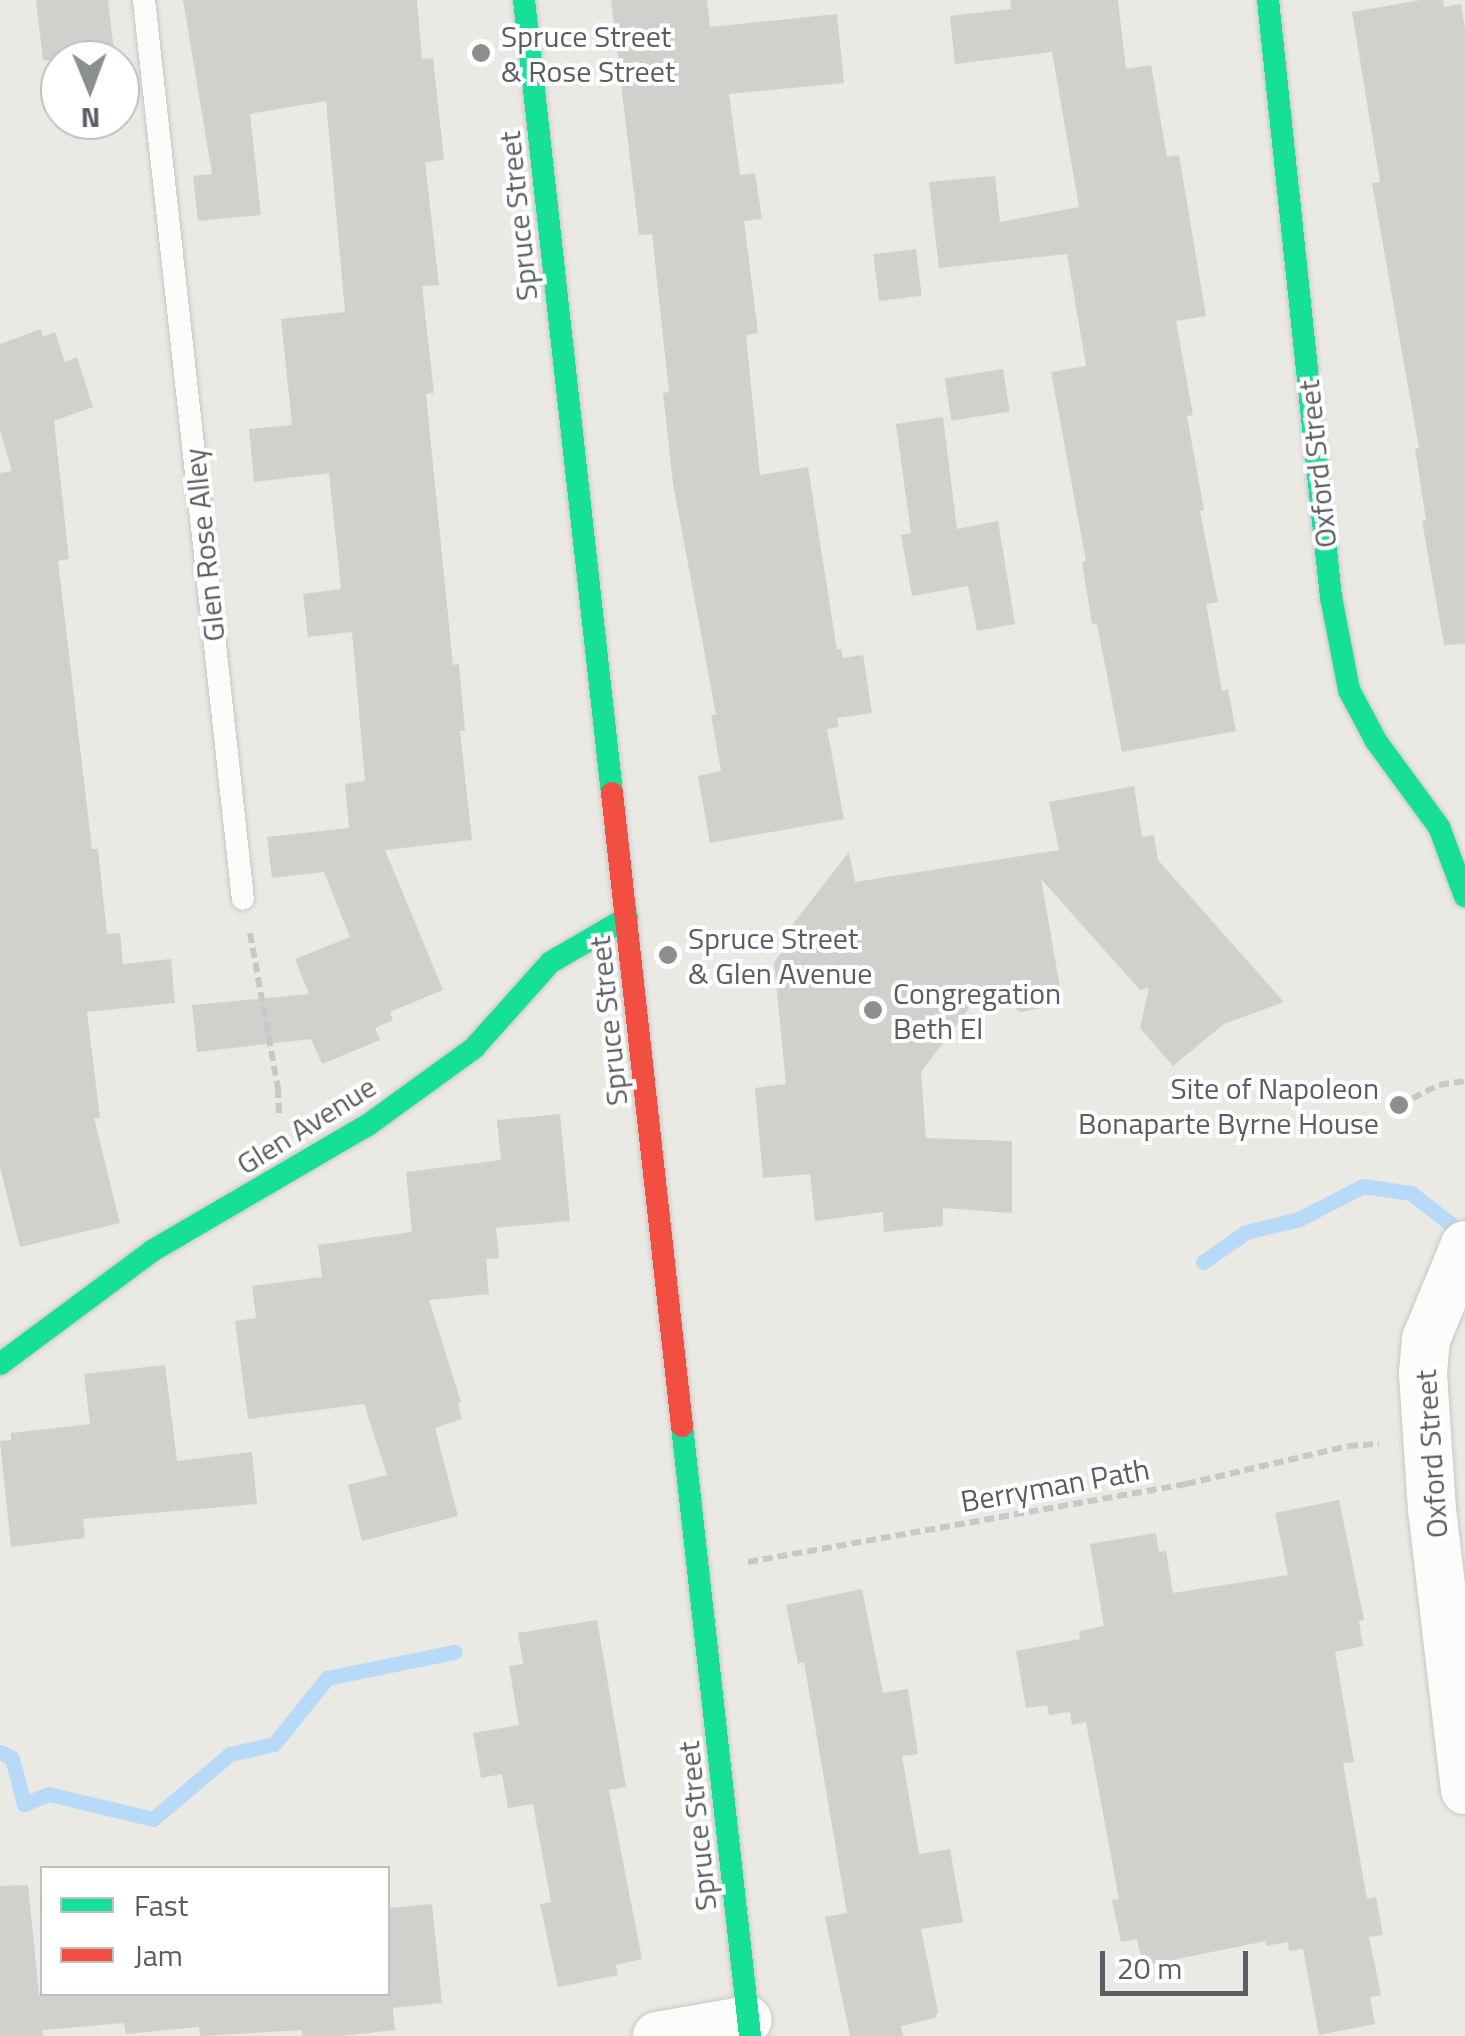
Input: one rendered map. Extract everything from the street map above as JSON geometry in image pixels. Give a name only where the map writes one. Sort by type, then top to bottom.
[{"type":"street","name":"Spruce Street","points":[[524,0],[749,2028]]},
{"type":"street","name":"Oxford Street","points":[[1268,0],[1331,597],[1349,690],[1376,741],[1440,827],[1465,896]]},
{"type":"street","name":"Glen Avenue","points":[[0,1364],[152,1252],[368,1126],[474,1048],[551,962],[627,918]]},
{"type":"street","name":"Oxford Street","points":[[1465,1245],[1426,1339],[1423,1374],[1428,1458],[1465,1790]]},
{"type":"street","points":[[657,2036],[749,2028]]},
{"type":"lane","name":"Glen Rose Alley","points":[[144,0],[243,900]]},
{"type":"path","points":[[243,900],[278,1088]]},
{"type":"path","points":[[1400,1105],[1439,1084],[1465,1080]]},
{"type":"path","name":"Berryman Path","points":[[759,1560],[1186,1484],[1357,1446]]},
{"type":"building","points":[[36,0],[108,0],[113,40],[41,40]]},
{"type":"building","points":[[183,0],[417,0],[422,59],[433,58],[444,160],[425,162],[439,285],[422,286],[434,393],[426,394],[453,665],[459,664],[465,731],[460,731],[472,840],[385,850],[443,990],[390,1012],[393,1020],[375,1028],[380,1040],[322,1064],[311,1039],[197,1052],[192,1005],[309,994],[295,959],[350,937],[324,872],[272,878],[267,837],[349,828],[345,784],[365,781],[352,632],[308,637],[303,594],[341,589],[329,473],[254,482],[249,429],[292,425],[281,319],[345,312],[326,101],[250,114],[261,215],[198,221],[193,176],[212,174]]},
{"type":"building","points":[[611,0],[707,0],[710,27],[837,14],[844,83],[729,94],[740,175],[755,173],[762,219],[744,221],[758,333],[746,335],[760,475],[808,467],[837,650],[841,649],[843,658],[863,655],[872,713],[837,718],[839,727],[827,729],[844,819],[710,843],[698,776],[721,771],[711,715],[716,715],[673,483],[663,393],[669,392],[652,234],[639,235]]},
{"type":"building","points":[[1010,0],[1118,0],[1126,69],[1151,65],[1167,157],[1179,155],[1206,316],[1176,321],[1193,415],[1187,416],[1204,510],[1200,511],[1218,602],[1206,604],[1222,691],[1228,689],[1236,731],[1122,752],[1097,624],[1092,624],[1082,562],[1086,561],[1051,372],[1086,366],[1067,254],[939,268],[929,182],[995,176],[1000,222],[1079,207],[1052,52],[955,64],[950,16],[1011,9]]},
{"type":"building","points":[[1443,0],[1444,7],[1461,4],[1465,29],[1465,644],[1444,645],[1422,521],[1426,520],[1415,449],[1419,448],[1372,183],[1380,182],[1352,12]]},
{"type":"building","points":[[916,249],[922,296],[879,301],[873,254]]},
{"type":"building","points":[[41,329],[43,337],[55,332],[65,362],[77,357],[93,407],[54,421],[69,559],[58,561],[92,849],[98,849],[107,934],[120,933],[123,964],[171,959],[175,1003],[87,1012],[100,1118],[94,1118],[120,1223],[20,1247],[0,1167],[0,473],[12,471],[0,431],[0,344]]},
{"type":"building","points":[[1003,369],[1010,411],[951,421],[945,378]]},
{"type":"building","points":[[943,417],[957,529],[998,521],[1015,624],[977,631],[968,586],[912,596],[901,535],[911,533],[896,424]]},
{"type":"building","name":"Congregation Beth El","points":[[1134,786],[1142,837],[1154,835],[1158,860],[1284,1002],[1224,1024],[1173,1066],[1140,1028],[1149,988],[1140,990],[1041,879],[1063,1004],[1020,1012],[985,987],[921,1072],[926,1138],[1012,1141],[1012,1213],[943,1208],[943,1226],[884,1232],[883,1212],[815,1221],[810,1174],[763,1178],[755,1088],[786,1084],[774,962],[792,939],[785,934],[849,852],[855,882],[1059,850],[1049,802]]},
{"type":"building","points":[[560,1114],[570,1221],[496,1228],[499,1258],[486,1259],[489,1294],[429,1300],[461,1402],[458,1404],[462,1419],[435,1428],[458,1516],[362,1541],[348,1485],[387,1475],[364,1404],[248,1419],[235,1321],[256,1318],[252,1286],[322,1277],[318,1245],[412,1232],[406,1172],[501,1160],[497,1120]]},
{"type":"building","points":[[165,1365],[177,1461],[252,1452],[257,1504],[83,1519],[85,1538],[11,1547],[0,1441],[11,1440],[11,1433],[90,1424],[84,1374]]},
{"type":"building","points":[[1339,1500],[1364,1620],[1359,1621],[1363,1646],[1335,1652],[1354,1762],[1343,1763],[1367,1899],[1376,1897],[1383,1935],[1369,1937],[1381,1995],[1370,1997],[1375,2024],[1319,2035],[1303,1949],[1289,1951],[1288,1942],[1266,1946],[1266,1941],[1143,1966],[1137,1939],[1121,1942],[1112,1900],[1119,1899],[1086,1722],[1072,1725],[1070,1712],[1049,1715],[1047,1705],[1026,1708],[1016,1651],[1080,1639],[1079,1631],[1104,1626],[1090,1544],[1156,1533],[1159,1552],[1166,1551],[1173,1593],[1288,1575],[1275,1513]]},
{"type":"building","points":[[862,1589],[883,1693],[908,1689],[918,1754],[902,1756],[919,1854],[950,1849],[963,1922],[921,1929],[938,2012],[935,2018],[901,2026],[903,2036],[850,2036],[825,1917],[847,1913],[804,1662],[798,1664],[786,1605]]},
{"type":"building","points":[[597,1620],[626,1787],[609,1790],[642,1959],[616,1965],[618,1975],[558,1987],[540,1904],[551,1902],[533,1804],[508,1808],[502,1774],[481,1778],[473,1733],[519,1725],[509,1666],[523,1664],[518,1633]]},
{"type":"building","points":[[28,1885],[40,1996],[390,1996],[390,1908],[432,1904],[442,2003],[393,2008],[395,2030],[341,2036],[302,2036],[302,2030],[200,2036],[199,2027],[126,2034],[124,2023],[42,2030],[43,2036],[0,2036],[0,1886]]},
{"type":"waterway","points":[[1203,1262],[1246,1232],[1299,1219],[1363,1186],[1411,1193],[1465,1235]]},
{"type":"waterway","points":[[0,1752],[12,1758],[24,1804],[49,1794],[153,1819],[230,1754],[274,1744],[327,1678],[454,1652]]},
{"type":"traffic: fast","points":[[524,0],[612,793]]},
{"type":"traffic: fast","points":[[1268,0],[1331,597],[1349,690],[1376,741],[1439,827],[1465,896]]},
{"type":"traffic: fast","points":[[0,1364],[152,1251],[368,1125],[474,1048],[551,962],[627,918]]},
{"type":"traffic: fast","points":[[682,1426],[750,2036]]},
{"type":"traffic: jam","points":[[612,793],[682,1426]]},
{"type":"place","name":"Spruce Street & Rose Street","points":[[481,53]]},
{"type":"place","name":"Spruce Street & Glen Avenue","points":[[668,955]]},
{"type":"place","name":"Congregation Beth El","points":[[873,1010]]},
{"type":"place","name":"Site of Napoleon Bonaparte Byrne House","points":[[1399,1105]]}]
